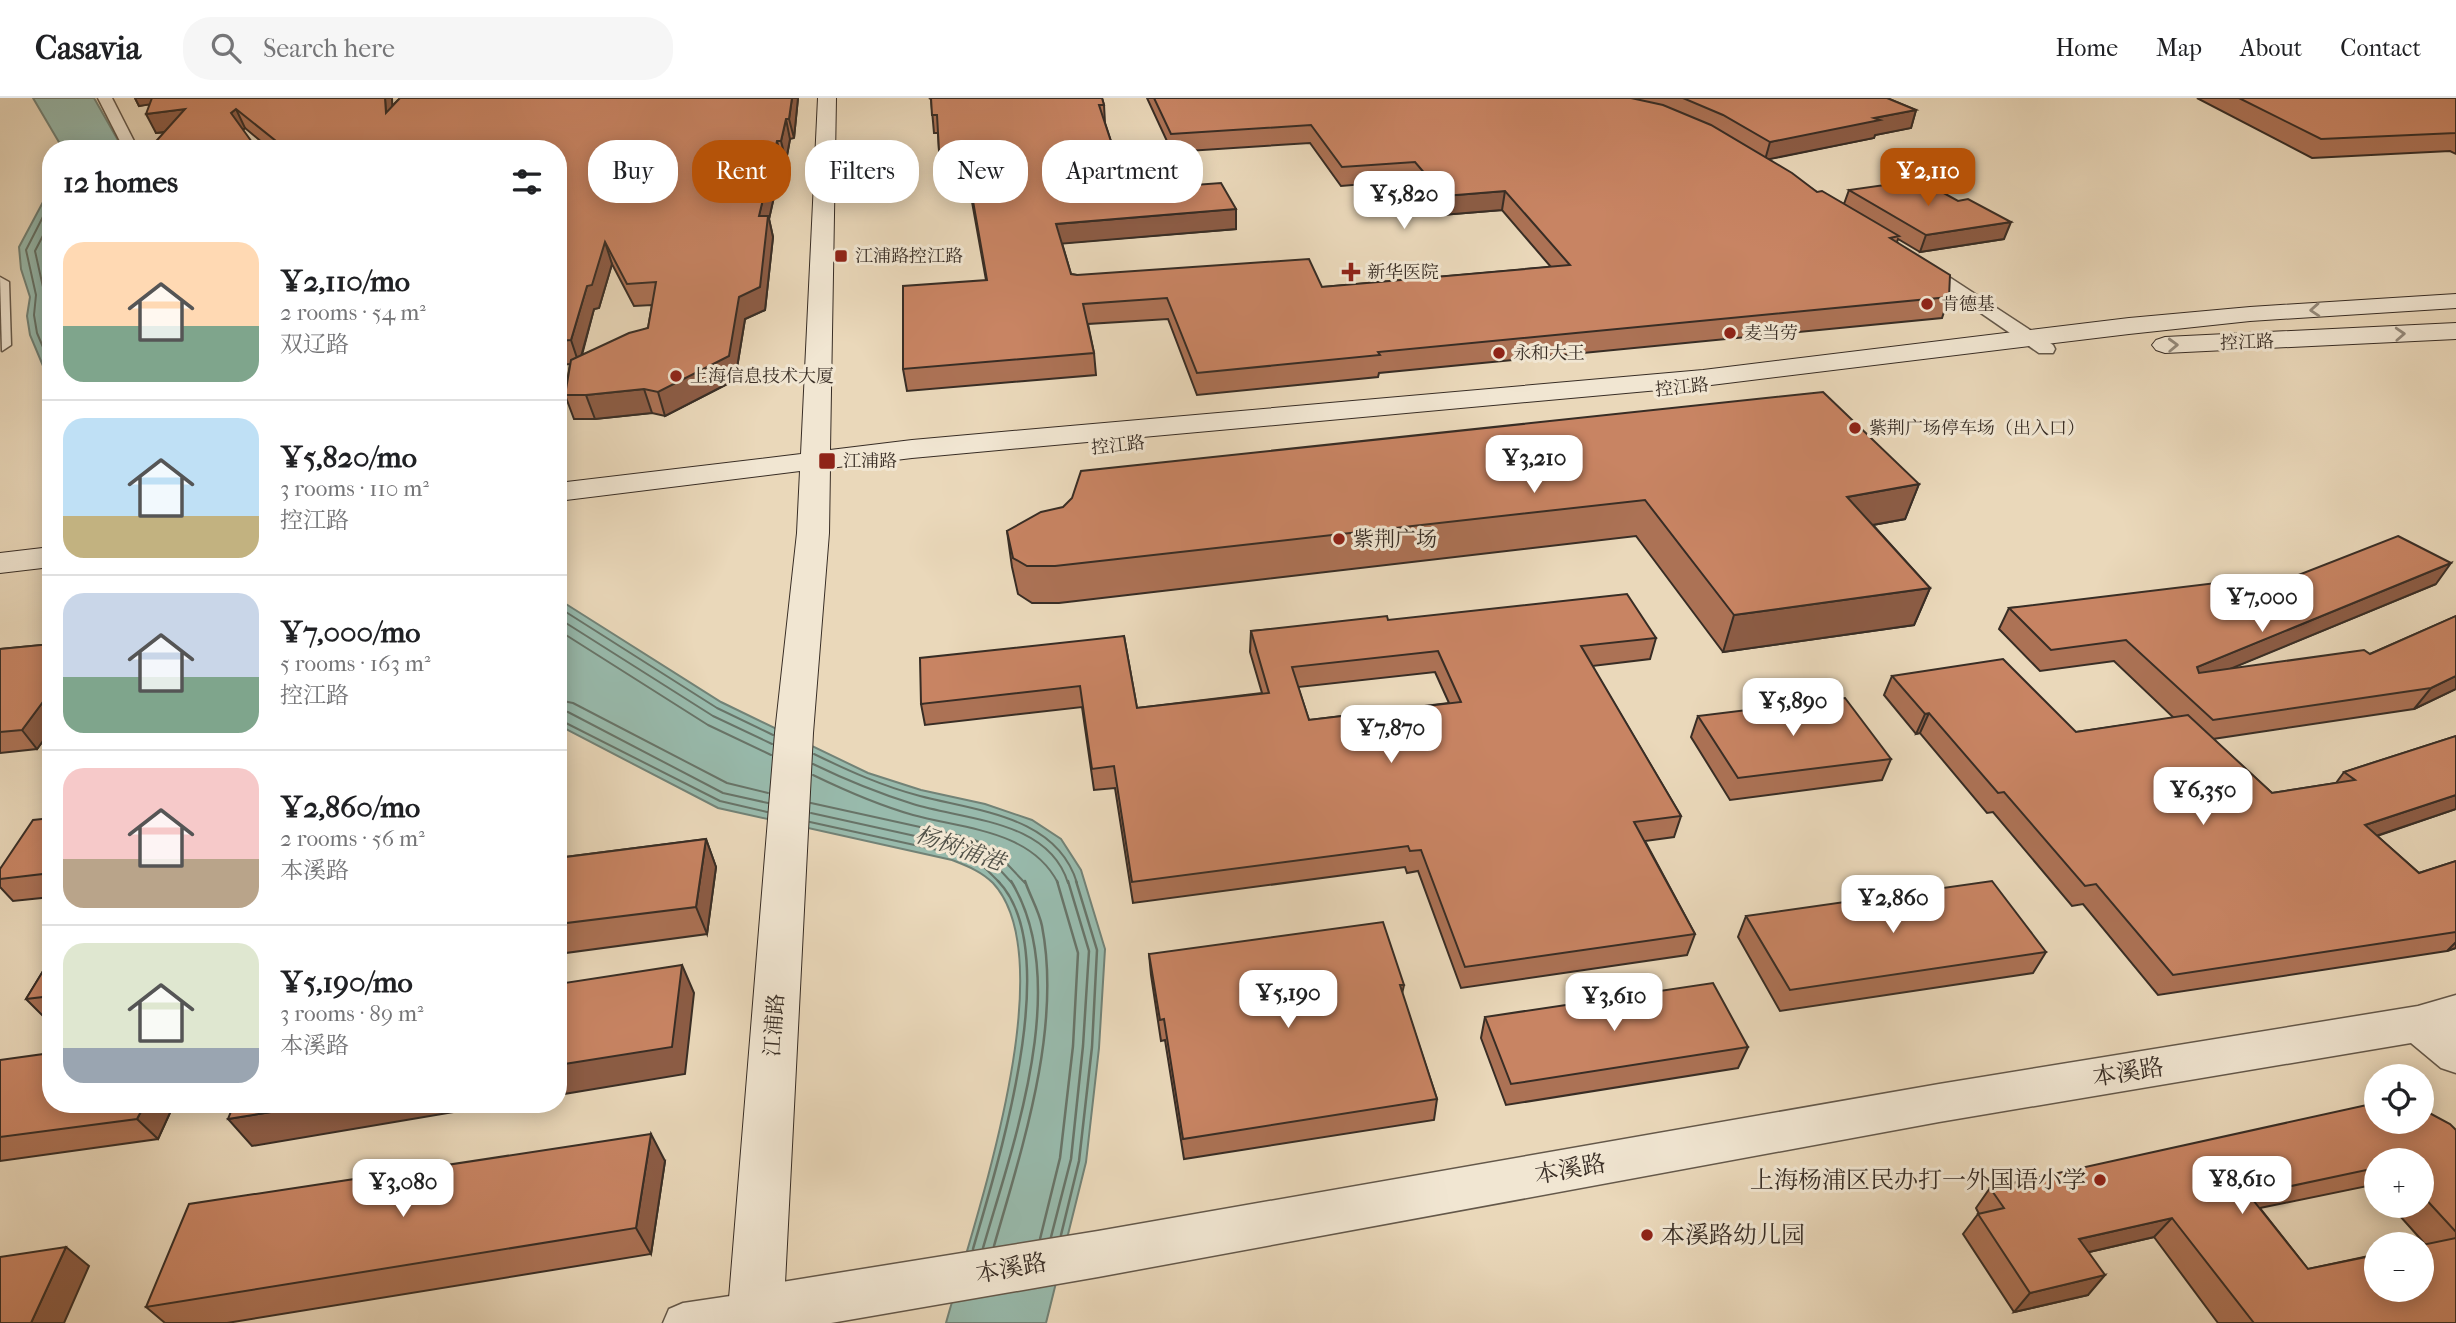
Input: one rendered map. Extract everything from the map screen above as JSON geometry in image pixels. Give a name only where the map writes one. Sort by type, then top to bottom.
[{"type":"main road","name":"江浦路","points":[[756,1317],[785,847],[813,533],[827,98]]},
{"type":"main road","name":"控江路","points":[[567,491],[912,449],[957,461],[2037,344],[2250,314],[2456,301]]},
{"type":"main road","name":"控江路","points":[[2037,344],[2253,342],[2456,331]]},
{"type":"main road","points":[[0,563],[42,558]]},
{"type":"street","points":[[105,98],[126,140]]},
{"type":"street","points":[[1903,252],[2037,344]]},
{"type":"street","points":[[0,345],[1,287]]},
{"type":"street","points":[[2437,1018],[2456,1055]]},
{"type":"street","name":"本溪路","points":[[682,1323],[756,1317],[884,1290],[1939,1103],[2437,1018]]},
{"type":"water","points":[[33,98],[94,98],[118,140],[58,140]]},
{"type":"water","points":[[42,204],[42,364],[30,335],[27,316],[30,297],[21,269],[19,247]]},
{"type":"water","name":"杨树浦港","points":[[567,605],[721,702],[868,773],[921,790],[985,804],[1032,820],[1061,839],[1081,870],[1105,949],[1099,1048],[1086,1162],[1046,1323],[946,1323],[992,1163],[1007,1097],[1017,1032],[1020,972],[1013,921],[993,883],[979,872],[952,860],[718,808],[567,730]]},
{"type":"building","points":[[152,98],[385,98],[386,113],[400,98],[792,98],[789,119],[786,119],[781,140],[692,140],[692,203],[762,203],[759,216],[768,216],[760,287],[739,297],[729,356],[658,392],[644,389],[586,395],[567,395],[571,360],[629,333],[648,328],[656,282],[627,284],[605,242],[592,285],[587,286],[571,340],[567,340],[567,140],[275,140],[236,109],[231,113],[250,140],[157,140],[185,109],[146,114]]},
{"type":"building","points":[[931,98],[1102,98],[1104,105],[1099,105],[1111,140],[1042,140],[1042,203],[1203,203],[1203,184],[1221,183],[1236,209],[1056,224],[1071,274],[1309,259],[1322,287],[1570,265],[1505,191],[1444,196],[1415,162],[1342,167],[1311,125],[1171,134],[1154,98],[1631,98],[1663,105],[1711,125],[1792,173],[1817,192],[1822,191],[1899,236],[1890,238],[1950,275],[1949,297],[1378,352],[1380,355],[1197,373],[1167,298],[1083,304],[1094,353],[903,369],[903,286],[987,280],[973,203],[1028,203],[1028,140],[938,140],[937,115],[932,115]]},
{"type":"building","points":[[1683,98],[1887,98],[1916,110],[1770,142],[1723,115]]},
{"type":"building","points":[[2239,98],[2456,98],[2456,133],[2321,139]]},
{"type":"building","points":[[1920,180],[1958,201],[1968,199],[2011,222],[1926,235],[1849,190]]},
{"type":"building","name":"紫荆广场","points":[[1823,392],[1919,484],[1847,497],[1930,588],[1734,615],[1645,500],[1055,566],[1027,566],[1013,558],[1007,531],[1041,512],[1063,507],[1072,498],[1081,471]]},
{"type":"building","points":[[2398,536],[2451,563],[2197,667],[2199,673],[2364,650],[2370,654],[2456,616],[2456,676],[2431,688],[2213,720],[2126,640],[2051,650],[2009,608],[2241,580],[2255,592]]},
{"type":"building","points":[[1627,594],[1656,638],[1581,646],[1681,816],[1634,822],[1695,934],[1465,967],[1421,850],[1410,851],[1408,846],[1132,882],[1114,766],[1092,769],[1080,686],[921,704],[920,658],[1124,636],[1137,708],[1269,693],[1251,631],[1387,616],[1388,620]],"holes":[[[1438,651],[1461,702],[1309,720],[1292,667]]]},
{"type":"building","points":[[42,645],[42,703],[22,730],[0,732],[0,649]]},
{"type":"building","points":[[2003,659],[2076,732],[2188,715],[2272,793],[2355,780],[2344,772],[2456,736],[2456,795],[2365,825],[2419,873],[2456,861],[2456,932],[2173,975],[2096,884],[2085,886],[2004,792],[1998,793],[1929,713],[1925,714],[1892,676]]},
{"type":"building","points":[[1845,698],[1891,759],[1738,778],[1698,716]]},
{"type":"building","points":[[42,819],[42,874],[0,879],[0,869],[33,820]]},
{"type":"building","points":[[706,839],[696,907],[567,923],[567,857]]},
{"type":"building","points":[[1992,881],[2046,952],[1790,990],[1746,916]]},
{"type":"building","points":[[1383,922],[1404,985],[1400,985],[1437,1099],[1183,1139],[1164,1019],[1160,1020],[1149,954]]},
{"type":"building","points":[[682,965],[672,1047],[567,1064],[567,983]]},
{"type":"building","points":[[42,973],[42,997],[26,999]]},
{"type":"building","points":[[1713,983],[1748,1047],[1511,1084],[1485,1017]]},
{"type":"building","points":[[42,1054],[42,1113],[140,1113],[137,1119],[0,1137],[0,1060]]},
{"type":"building","points":[[2364,1106],[2364,1134],[2434,1134],[2434,1115],[2456,1130],[2456,1232],[2434,1208],[2434,1148],[2364,1148],[2364,1171],[2249,1195],[2308,1269],[2364,1257],[2364,1302],[2434,1302],[2434,1243],[2456,1238],[2456,1323],[2254,1323],[2172,1218],[2079,1239],[2105,1275],[2030,1293],[1978,1214],[2004,1208],[1990,1188]]},
{"type":"building","points":[[230,1113],[265,1113],[228,1119]]},
{"type":"building","points":[[651,1134],[636,1228],[146,1307],[189,1204]]},
{"type":"building","points":[[66,1247],[31,1323],[0,1323],[0,1257]]},
{"type":"place","name":"江浦路控江路","points":[[841,256]]},
{"type":"place","name":"新华医院","points":[[1351,272]]},
{"type":"place","name":"肯德基","points":[[1927,304]]},
{"type":"place","name":"麦当劳","points":[[1730,333]]},
{"type":"place","name":"永和大王","points":[[1499,353]]},
{"type":"place","name":"上海信息技术大厦","points":[[676,376]]},
{"type":"place","name":"紫荆广场停车场（出入口）","points":[[1855,428]]},
{"type":"place","name":"江浦路","points":[[827,461]]},
{"type":"place","name":"紫荆广场","points":[[1339,539]]},
{"type":"place","name":"‌上海杨浦区民办打一外国语小学","points":[[2100,1180]]},
{"type":"place","name":"本溪路幼儿园","points":[[1647,1235]]}]
